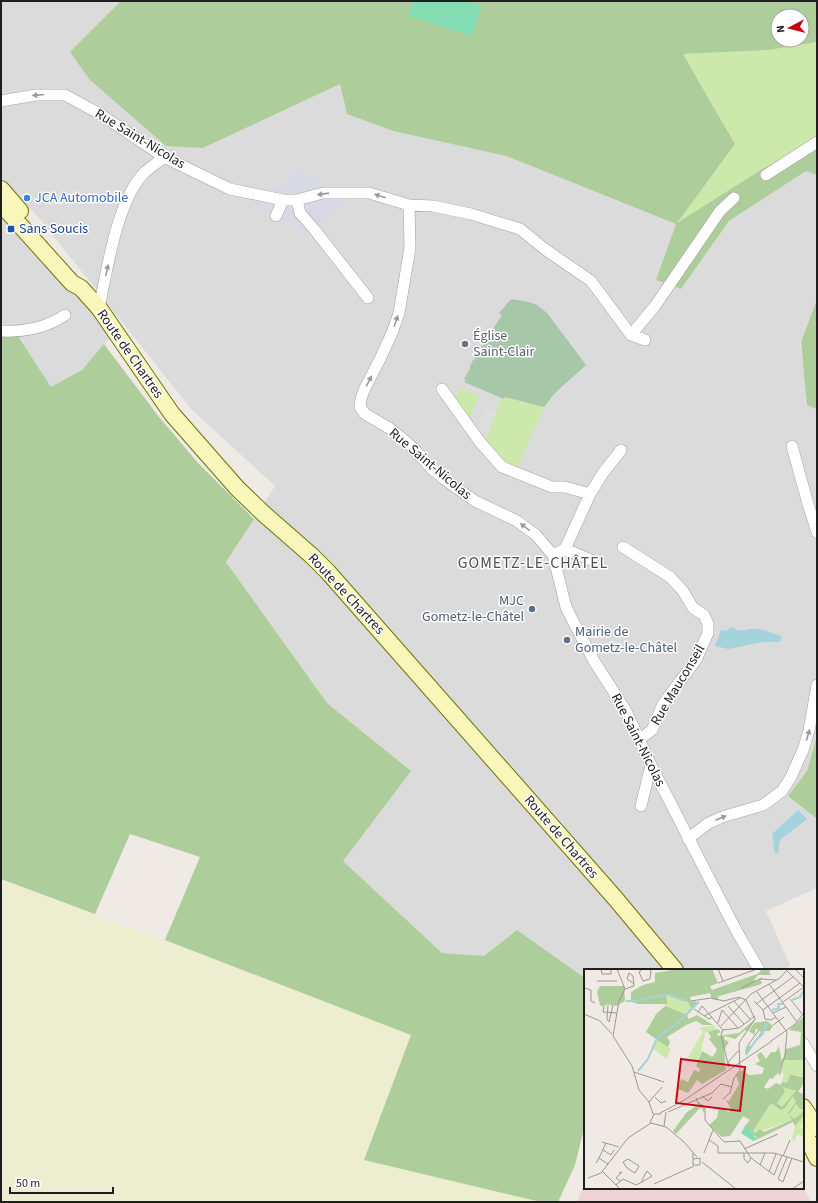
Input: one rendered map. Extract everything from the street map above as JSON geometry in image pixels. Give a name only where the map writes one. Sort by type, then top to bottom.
[{"type":"main road","name":"Route de Chartres","points":[[1,189],[78,279],[81,288]]},
{"type":"main road","name":"Route de Chartres","points":[[1,204],[72,283],[81,288],[100,308],[168,408],[200,446],[249,500],[328,572],[616,898],[683,969]]},
{"type":"main road","name":"Route de Chartres","points":[[616,898],[674,969]]},
{"type":"main road","points":[[804,1108],[817,1128]]},
{"type":"main road","points":[[804,1132],[817,1158]]},
{"type":"street","name":"Rue Saint-Nicolas","points":[[1,101],[36,95],[65,95],[100,114],[164,157],[230,189],[283,200],[297,200],[323,193],[369,193],[409,205],[410,248],[399,313],[392,333],[364,390],[360,407],[365,414],[389,428],[402,438],[432,469],[444,479],[475,501],[517,521],[536,535],[553,554],[566,608],[594,661],[626,710],[651,765],[688,839],[736,930],[759,969]]},
{"type":"street","points":[[766,175],[817,142]]},
{"type":"street","points":[[100,308],[115,235],[128,194],[144,173],[164,157]]},
{"type":"street","points":[[631,335],[656,306],[720,211],[734,198]]},
{"type":"street","points":[[276,216],[283,200]]},
{"type":"street","points":[[297,200],[300,213],[368,298]]},
{"type":"street","points":[[409,205],[433,206],[471,214],[520,229],[546,250],[591,280],[631,335],[645,340]]},
{"type":"street","points":[[1,332],[21,331],[38,327],[53,322],[65,315]]},
{"type":"street","points":[[442,389],[480,442],[502,467],[552,487],[565,487],[590,494]]},
{"type":"street","points":[[792,446],[817,532]]},
{"type":"street","points":[[553,554],[565,549],[590,494],[603,473],[621,450]]},
{"type":"street","name":"Rue Mauconseil","points":[[622,547],[670,577],[683,591],[693,608],[704,615],[708,624],[708,633],[696,660],[663,704],[652,730],[639,740]]},
{"type":"street","points":[[565,549],[591,560]]},
{"type":"street","points":[[688,839],[707,824],[722,816],[764,805],[782,791],[791,777],[809,731],[817,685]]},
{"type":"street","points":[[641,806],[651,765]]},
{"type":"street","points":[[804,1045],[817,1066]]},
{"type":"shaded area","points":[[1,1],[121,1],[70,53],[203,148],[340,84],[347,114],[393,131],[506,156],[676,224],[656,280],[681,289],[729,221],[806,171],[817,175],[817,299],[800,344],[809,404],[817,408],[817,736],[807,771],[788,796],[817,819],[817,888],[766,911],[790,965],[787,969],[584,969],[584,977],[517,930],[484,956],[442,953],[342,860],[411,771],[327,703],[226,562],[275,486],[192,410],[39,218],[1,177]]},
{"type":"shaded area","points":[[298,169],[311,177],[319,178],[318,183],[326,188],[350,198],[305,235],[292,223],[255,206],[261,190],[286,187]]},
{"type":"shaded area","points":[[1,204],[116,331],[82,370],[51,388],[19,337],[1,337]]},
{"type":"shaded area","points":[[486,408],[496,413],[487,435],[477,430]]},
{"type":"shaded area","points":[[584,1184],[584,1189],[804,1189],[811,1202],[577,1202]]},
{"type":"green space","points":[[121,1],[817,1],[817,42],[810,43],[810,8],[770,8],[770,48],[781,48],[769,50],[683,54],[735,144],[677,223],[764,168],[817,141],[817,175],[806,171],[729,221],[681,289],[656,280],[676,224],[506,156],[393,131],[347,114],[340,84],[203,148],[166,146],[90,80],[70,52]]},
{"type":"green space","points":[[413,1],[465,1],[482,6],[472,36],[408,16]]},
{"type":"green space","points":[[817,42],[817,141],[764,168],[676,224],[735,144],[683,54],[769,50],[781,48],[810,48],[810,43]]},
{"type":"green space","points":[[511,299],[537,305],[547,313],[586,365],[555,393],[544,407],[505,397],[504,399],[464,382],[469,370],[471,370],[469,369],[473,360],[476,360],[474,359],[477,352],[479,352],[477,349],[478,346],[481,347],[484,343],[482,342],[490,336],[489,335],[502,315],[499,313]]},
{"type":"green space","points":[[817,299],[817,409],[807,405],[801,342]]},
{"type":"green space","points":[[18,336],[51,387],[82,370],[104,344],[159,417],[198,463],[254,519],[226,562],[327,703],[411,771],[343,861],[442,953],[484,956],[517,930],[584,977],[584,1128],[575,1165],[558,1202],[541,1202],[364,1160],[411,1035],[165,940],[200,857],[130,834],[95,914],[1,879],[1,337]]},
{"type":"green space","points":[[459,388],[479,395],[470,417],[463,414],[454,401]]},
{"type":"green space","points":[[505,397],[544,407],[517,470],[498,457],[485,439],[502,398],[504,399]]},
{"type":"green space","points":[[817,736],[817,819],[788,796],[807,771]]},
{"type":"green space","points":[[5,881],[411,1034],[364,1160],[541,1202],[1,1202],[1,892]]},
{"type":"water","points":[[731,627],[738,630],[759,629],[781,636],[780,642],[763,642],[728,649],[715,646],[721,630],[726,631]]},
{"type":"water","points":[[798,810],[807,819],[780,840],[778,853],[775,854],[772,834]]},
{"type":"place","name":"JCA Automobile","points":[[27,198]]},
{"type":"place","name":"Sans Soucis","points":[[11,229]]},
{"type":"place","name":"Église Saint-Clair","points":[[465,344]]},
{"type":"place","name":"MJC Gometz-le-Châtel","points":[[532,609]]},
{"type":"place","name":"Mairie de Gometz-le-Châtel","points":[[567,640]]},
{"type":"district","name":"GOMETZ-LE-CHÂTEL","points":[[533,563]]}]
